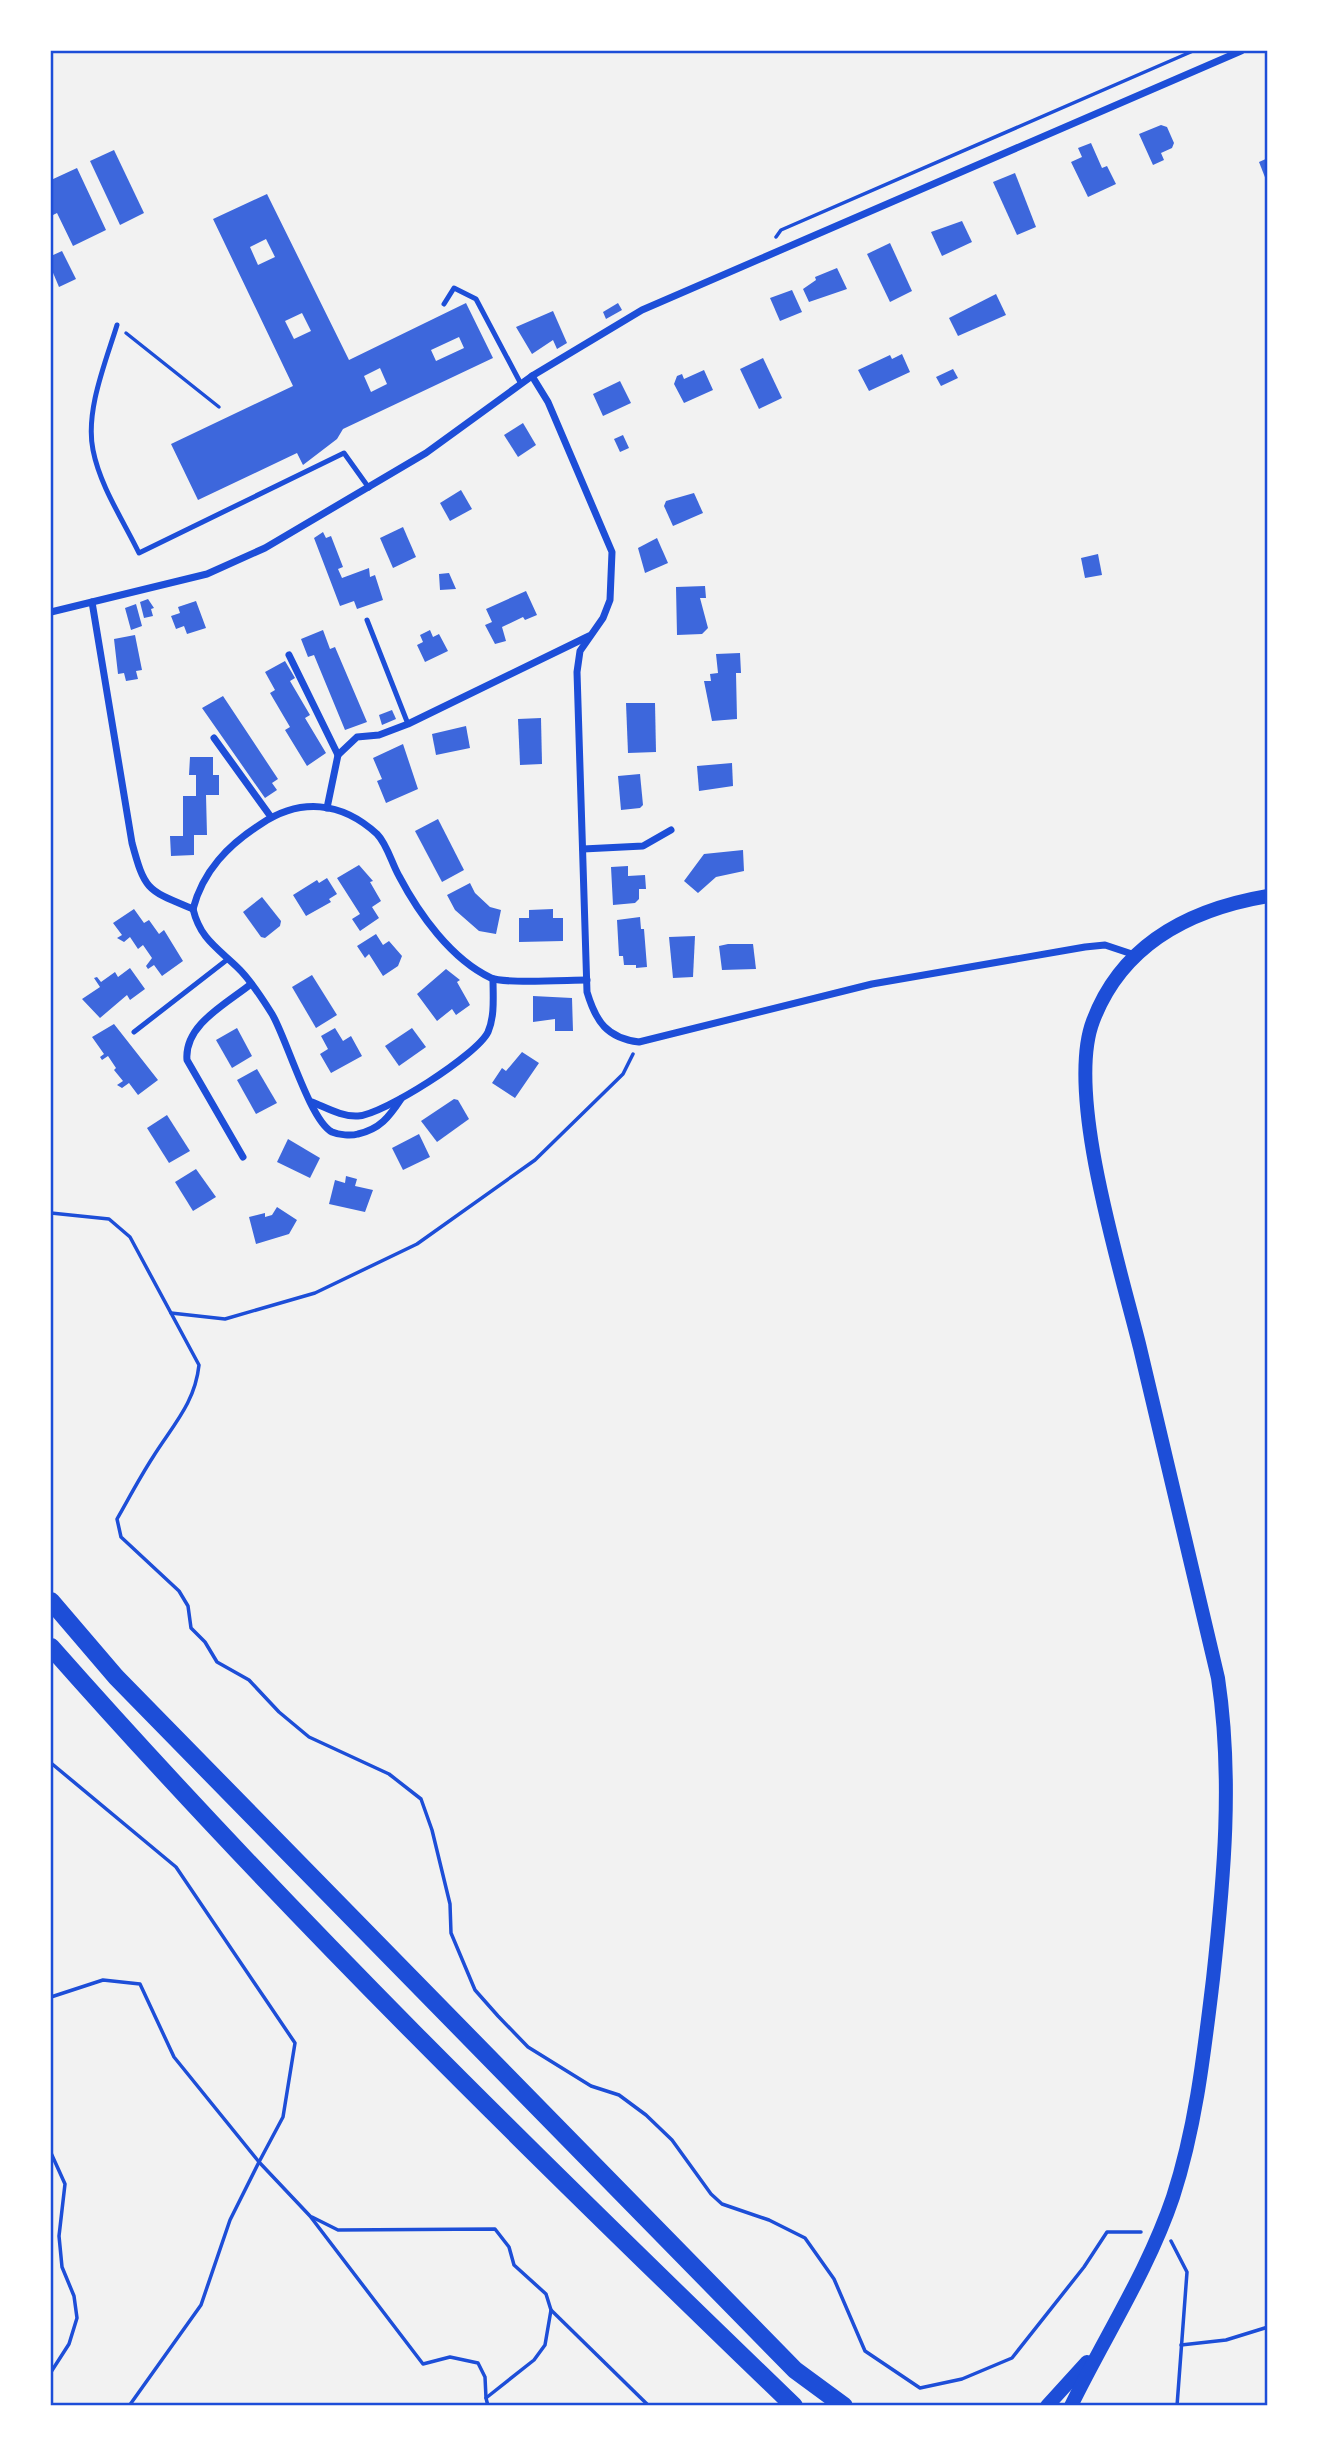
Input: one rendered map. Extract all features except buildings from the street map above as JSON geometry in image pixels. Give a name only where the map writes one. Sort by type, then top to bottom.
[{"type":"highway","points":[[51,1601],[126,1687],[795,2370],[844,2406]]},
{"type":"highway","points":[[51,1647],[350,1970],[640,2260],[794,2406]]},
{"type":"main road","points":[[1071,2406],[1147,2263],[1192,2129],[1203,2068],[1217,1933],[1228,1780],[1226,1733],[1218,1678],[1098,1170],[1089,1121],[1085,1082],[1092,1023],[1118,973],[1150,940],[1180,922],[1240,901],[1268,896]]},
{"type":"main road","points":[[1047,2406],[1107,2341]]},
{"type":"street","points":[[51,612],[207,574],[265,548],[426,453],[532,376],[642,310],[762,255],[1241,51]]},
{"type":"street","points":[[532,376],[548,402],[612,552],[610,600],[603,618],[580,651],[577,673],[587,980],[593,1013],[602,1027],[620,1039],[639,1042],[872,984],[1105,944],[1135,955]]},
{"type":"street","points":[[92,602],[132,843],[142,880],[157,894],[193,909]]},
{"type":"street","points":[[327,808],[338,755],[357,737],[379,735],[408,724],[589,636]]},
{"type":"street","points":[[289,655],[338,755]]},
{"type":"street","points":[[214,738],[271,817]]},
{"type":"street","points":[[401,1099],[373,1131],[352,1135],[331,1132],[321,1121],[273,1016],[251,984],[198,929],[193,909],[198,891],[215,862],[241,837],[280,811],[315,805],[349,815],[379,835],[421,914],[457,953],[493,979],[587,980]]},
{"type":"street","points":[[583,849],[643,846],[671,830]]},
{"type":"street","points":[[312,1101],[339,1114],[358,1116],[377,1111],[401,1099],[449,1067],[487,1034],[493,1013],[493,979]]},
{"type":"street","points":[[243,1157],[187,1060],[186,1045],[193,1031],[251,984]]},
{"type":"lane","points":[[444,304],[454,288],[476,299],[521,384]]},
{"type":"lane","points":[[117,325],[95,397],[93,449],[108,492],[139,553],[344,453],[369,488]]},
{"type":"lane","points":[[366,620],[408,724]]},
{"type":"lane","points":[[134,1032],[228,959]]},
{"type":"path","points":[[762,255],[781,230],[1193,51]]},
{"type":"path","points":[[117,325],[219,407]]},
{"type":"path","points":[[171,1313],[225,1319],[315,1293],[417,1244],[535,1160],[623,1074],[639,1042]]},
{"type":"path","points":[[51,1213],[109,1219],[130,1237],[199,1364],[197,1386],[184,1413],[154,1455],[117,1519],[121,1537],[178,1591],[188,1606],[191,1628],[205,1642],[217,1662],[249,1680],[279,1712],[309,1737],[389,1774],[421,1799],[432,1830],[450,1904],[451,1933],[475,1990],[527,2047],[591,2086],[619,2095],[646,2115],[672,2140],[711,2194],[722,2204],[769,2220],[806,2238],[834,2279],[865,2351],[920,2388],[962,2379],[1012,2358],[1084,2267],[1107,2232],[1138,2234],[1161,2226],[1179,2253],[1187,2272],[1177,2406]]},
{"type":"path","points":[[51,1763],[176,1867],[295,2043],[283,2117],[230,2220],[201,2305],[129,2406]]},
{"type":"path","points":[[51,1997],[103,1980],[140,1984],[174,2057],[259,2162],[310,2216],[424,2364],[450,2357],[478,2363],[485,2377],[488,2406]]},
{"type":"path","points":[[51,2153],[65,2184],[60,2247],[62,2267],[74,2295],[77,2318],[69,2344],[51,2372]]},
{"type":"path","points":[[310,2216],[338,2230],[495,2229],[509,2247],[514,2265],[546,2294],[551,2310],[545,2345],[534,2360],[486,2398]]},
{"type":"path","points":[[551,2310],[649,2406]]},
{"type":"path","points":[[1181,2345],[1226,2340],[1268,2327]]}]
